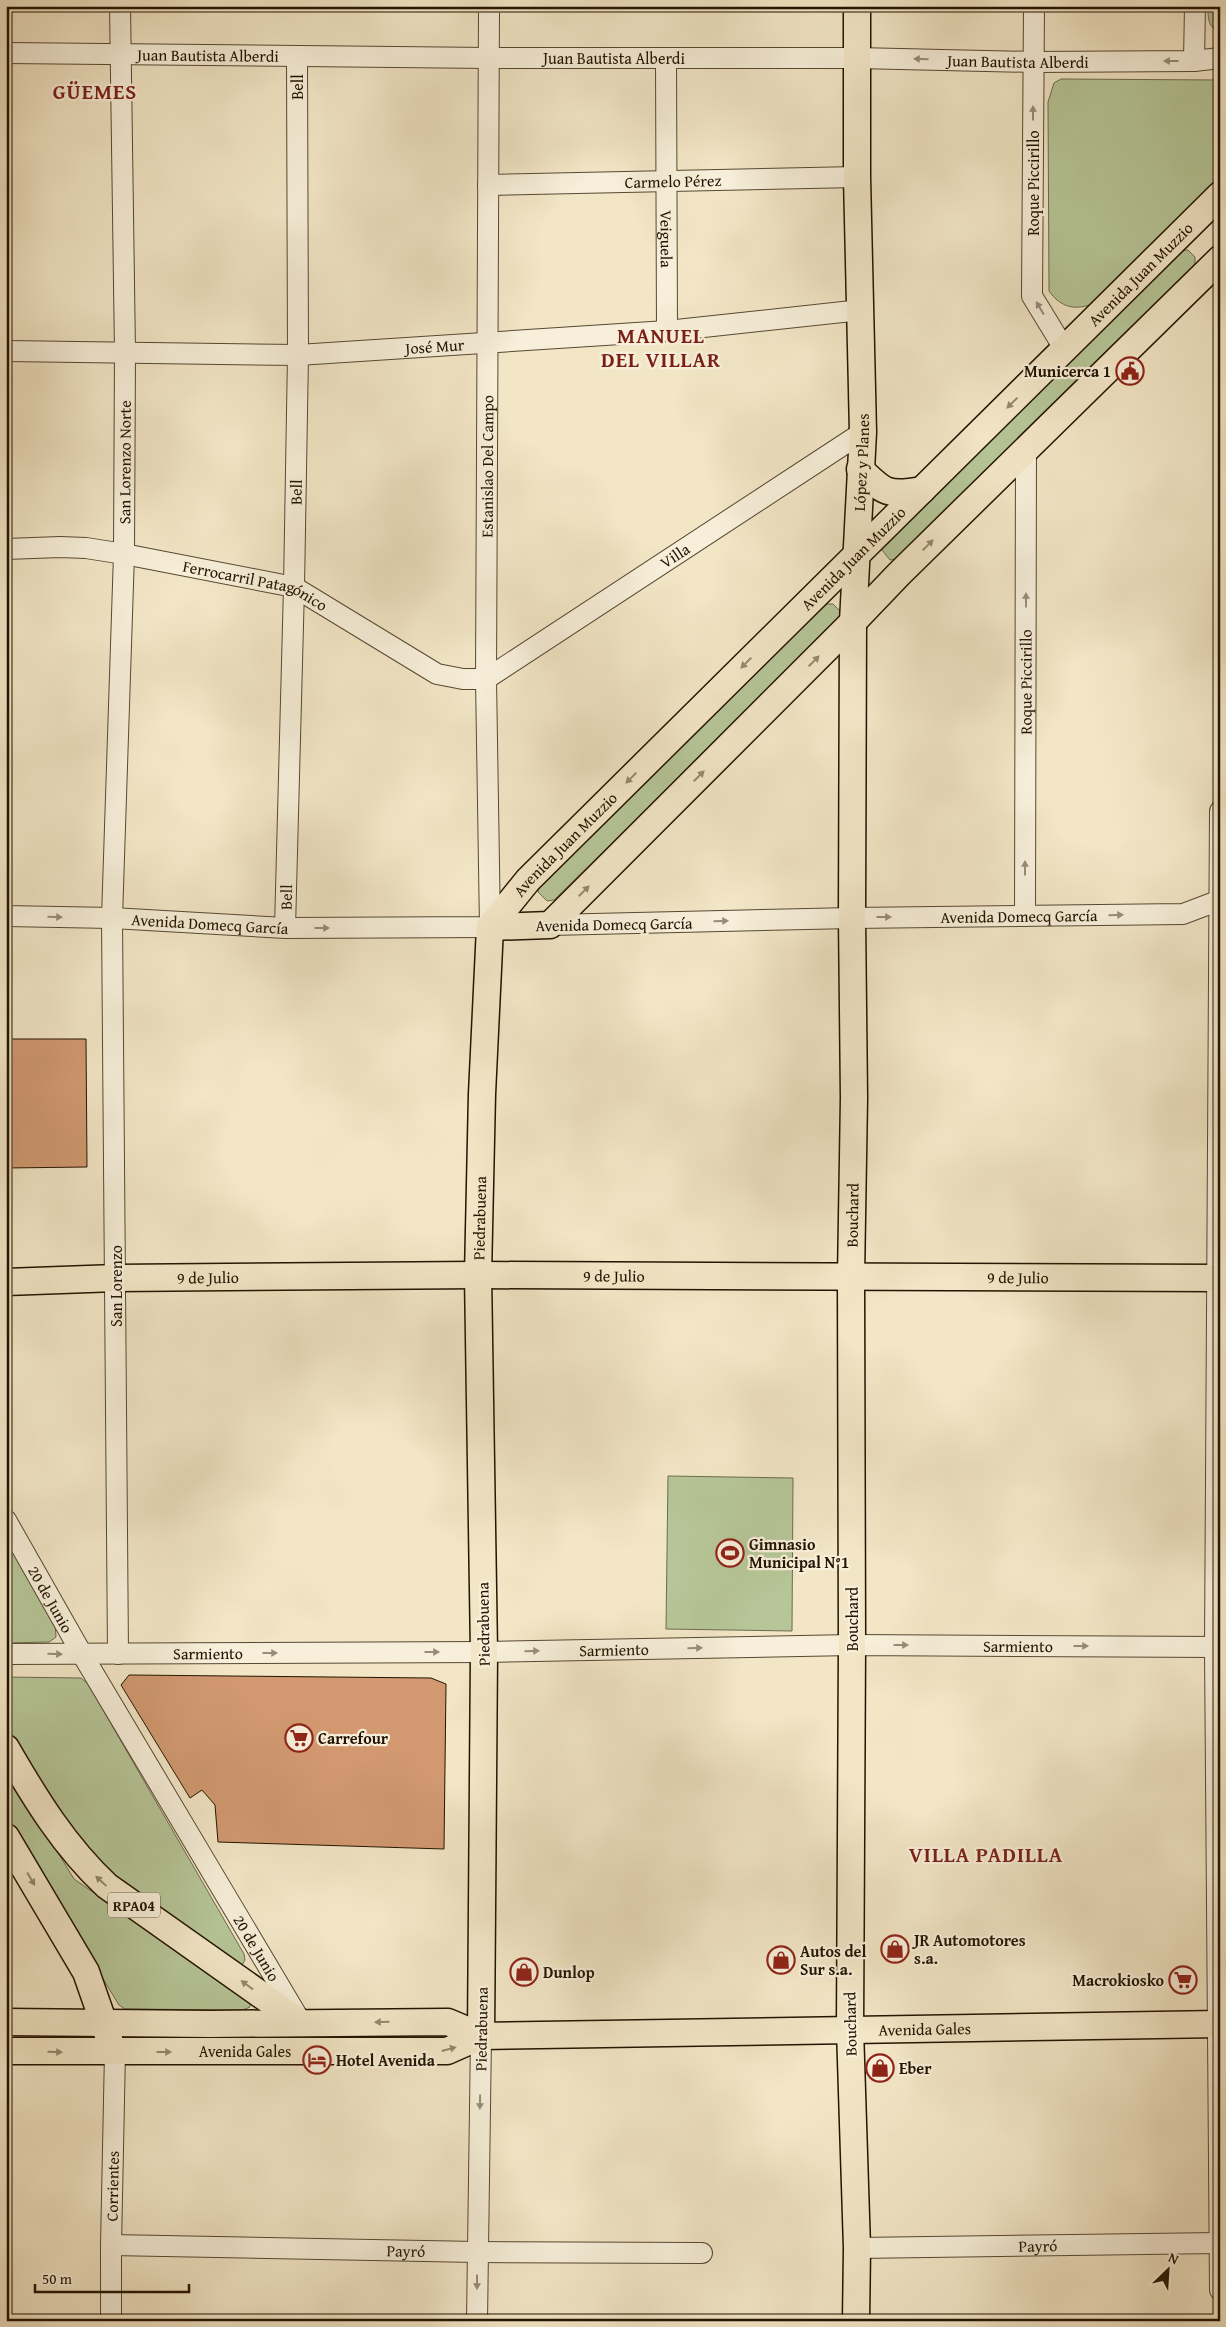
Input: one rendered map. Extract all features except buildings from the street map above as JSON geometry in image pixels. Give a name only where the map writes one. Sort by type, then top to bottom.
[{"type":"main road","name":"López y Planes","points":[[852,918],[853,622],[863,432],[857,177],[857,6]]},
{"type":"main road","name":"Avenida Juan Muzzio","points":[[490,927],[528,880],[856,554],[1065,350],[1219,204]]},
{"type":"main road","points":[[550,925],[899,574],[1220,259]]},
{"type":"main road","points":[[860,469],[880,489],[900,494],[922,490]]},
{"type":"main road","name":"Bouchard","points":[[852,918],[854,1098],[850,1277],[852,1644],[850,2030],[857,2248],[856,2321]]},
{"type":"main road","name":"Avenida Domecq García","points":[[490,927],[550,925]]},
{"type":"main road","name":"Piedrabuena","points":[[481,2036],[484,1652],[478,1276],[482,1094],[490,927]]},
{"type":"main road","name":"9 de Julio","points":[[6,1282],[116,1278],[478,1276],[1219,1278]]},
{"type":"main road","name":"20 de Junio","points":[[6,1748],[62,1838],[84,1864],[107,1886],[301,2023]]},
{"type":"main road","points":[[6,1837],[86,1972],[115,2052]]},
{"type":"main road","name":"Avenida Gales","points":[[6,2022],[448,2022],[481,2036]]},
{"type":"main road","name":"Avenida Gales","points":[[6,2051],[447,2051],[481,2036],[1219,2024]]},
{"type":"street","name":"San Lorenzo Norte","points":[[112,918],[124,554],[125,352],[119,53],[120,6]]},
{"type":"street","name":"Estanislao Del Campo","points":[[490,6],[486,343],[486,678],[490,927]]},
{"type":"street","name":"Roque Piccirillo","points":[[1034,6],[1032,296],[1065,350]]},
{"type":"street","points":[[1194,61],[1195,6]]},
{"type":"street","name":"Juan Bautista Alberdi","points":[[6,53],[488,58],[857,58],[1034,62],[1194,61],[1220,58]]},
{"type":"street","name":"Bell","points":[[285,928],[298,355],[297,56]]},
{"type":"street","name":"Veiguela","points":[[666,58],[667,331]]},
{"type":"street","name":"Carmelo Pérez","points":[[488,185],[857,177]]},
{"type":"street","name":"José Mur","points":[[6,351],[298,355],[667,331],[861,310]]},
{"type":"street","name":"Villa","points":[[486,678],[863,432]]},
{"type":"street","name":"Roque Piccirillo","points":[[1025,916],[1026,449]]},
{"type":"street","name":"Ferrocarril Patagónico","points":[[6,549],[60,547],[124,554],[294,587],[437,674],[463,679],[486,678]]},
{"type":"street","points":[[1220,811],[1217,1647],[1220,2290]]},
{"type":"street","name":"Avenida Domecq García","points":[[550,925],[852,918],[1183,914],[1219,901]]},
{"type":"street","name":"Avenida Domecq García","points":[[6,916],[112,918],[285,928],[490,927]]},
{"type":"street","name":"San Lorenzo","points":[[112,918],[118,1654]]},
{"type":"street","name":"20 de Junio","points":[[6,1520],[82,1654],[301,2023]]},
{"type":"street","name":"Sarmiento","points":[[6,1654],[484,1652],[852,1644],[1217,1647]]},
{"type":"street","name":"Piedrabuena","points":[[477,2321],[481,2036]]},
{"type":"street","name":"Corrientes","points":[[111,2321],[110,2245],[115,2052]]},
{"type":"street","name":"Payró","points":[[857,2248],[1219,2242]]},
{"type":"street","name":"Payró","points":[[110,2245],[478,2252],[702,2253]]},
{"type":"green space","points":[[1208,6],[1220,6],[1220,33],[1211,25]]},
{"type":"green space","points":[[1061,79],[1220,80],[1220,180],[1095,303],[1081,307],[1064,304],[1049,291],[1048,102],[1054,83]]},
{"type":"green space","points":[[1180,250],[1188,250],[1195,257],[1195,266],[898,559],[890,560],[882,550],[885,539]]},
{"type":"green space","points":[[825,604],[833,604],[840,611],[840,620],[554,900],[547,901],[538,892],[541,881]]},
{"type":"green space","name":"Gimnasio Municipal N°1","points":[[668,1476],[793,1478],[792,1631],[666,1629]]},
{"type":"green space","points":[[6,1539],[55,1623],[56,1637],[49,1642],[6,1643]]},
{"type":"green space","points":[[6,1677],[81,1678],[88,1684],[244,1954],[245,1960],[242,1965],[131,1894],[71,1835],[6,1724]]},
{"type":"green space","points":[[6,1768],[74,1879],[244,1997],[250,2002],[250,2007],[243,2010],[125,2009],[119,2005],[6,1819]]},
{"type":"green space","points":[[167,2035],[441,2035],[441,2044],[167,2043]]},
{"type":"place","name":"Municerca 1","points":[[1130,371]]},
{"type":"place","name":"Gimnasio Municipal N°1","points":[[730,1553]]},
{"type":"place","name":"Carrefour","points":[[299,1738]]},
{"type":"place","name":"JR Automotores s.a.","points":[[895,1949]]},
{"type":"place","name":"Autos del Sur s.a.","points":[[781,1960]]},
{"type":"place","name":"Dunlop","points":[[524,1972]]},
{"type":"place","name":"Macrokiosko","points":[[1183,1980]]},
{"type":"place","name":"Hotel Avenida","points":[[317,2060]]},
{"type":"place","name":"Eber","points":[[880,2068]]},
{"type":"district","name":"GÜEMES","points":[[95,91]]},
{"type":"district","name":"MANUEL DEL VILLAR","points":[[661,347]]},
{"type":"district","name":"VILLA PADILLA","points":[[986,1854]]}]
